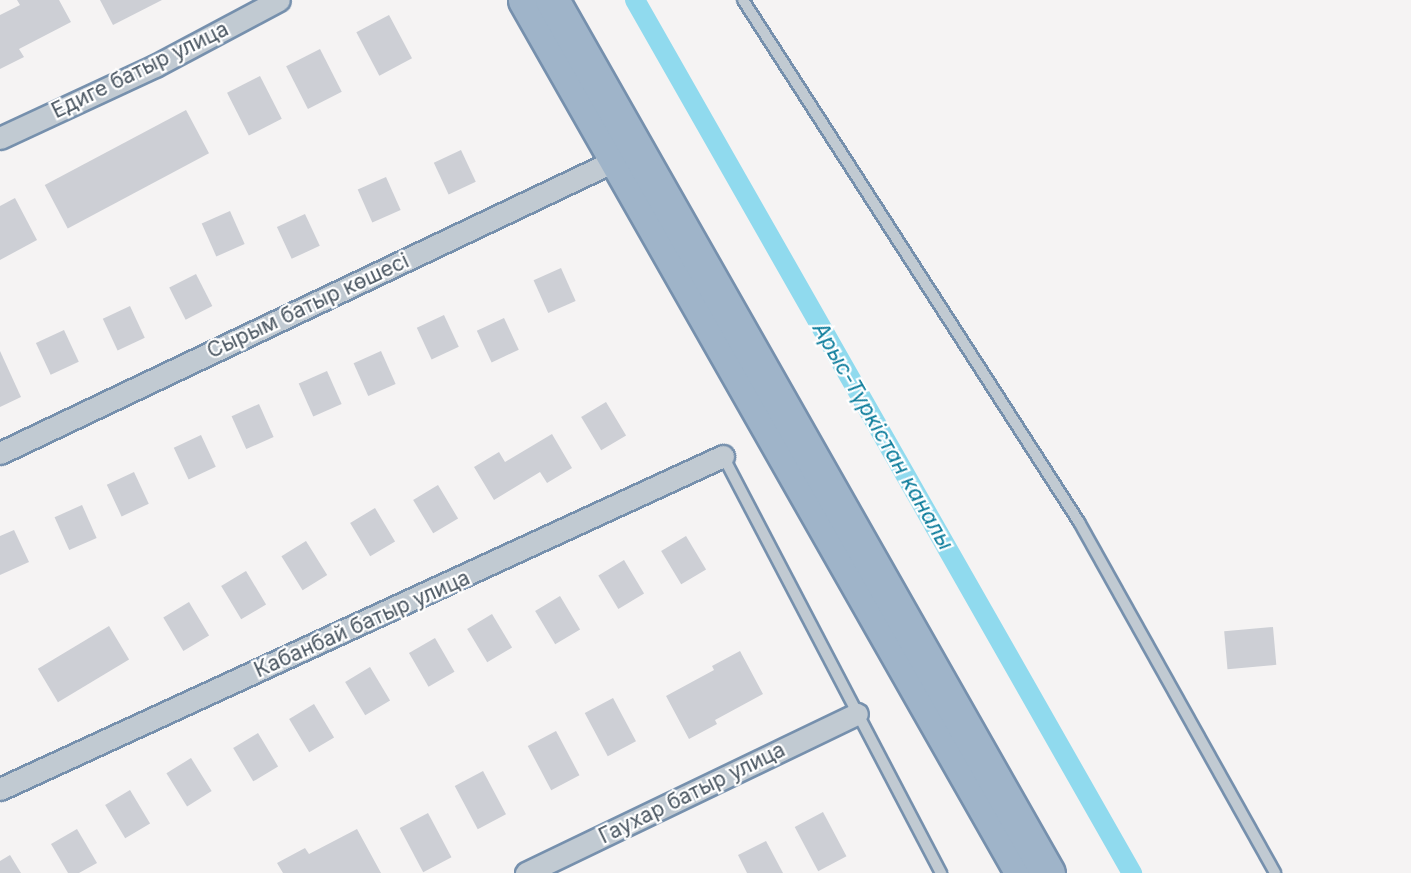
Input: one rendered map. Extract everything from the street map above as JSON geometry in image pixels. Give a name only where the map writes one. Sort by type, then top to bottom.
[{"type":"highway","points":[[525,0],[1022,873]]},
{"type":"highway","points":[[552,0],[1048,873]]},
{"type":"street","name":"Едиге батыр улица","points":[[0,138],[155,66],[279,0]]},
{"type":"street","name":"Сырым батыр көшесі","points":[[0,453],[616,160]]},
{"type":"street","name":"Кабанбай батыр улица","points":[[0,789],[723,456]]},
{"type":"street","name":"Гаухар батыр улица","points":[[526,873],[857,714]]},
{"type":"lane","points":[[743,0],[1079,522],[1275,873]]},
{"type":"lane","points":[[723,456],[941,873]]},
{"type":"building","points":[[17,0],[59,0],[71,22],[19,49],[24,57],[0,69],[0,15],[20,5]]},
{"type":"building","points":[[100,0],[162,0],[113,25]]},
{"type":"building","points":[[389,15],[412,58],[379,76],[356,32]]},
{"type":"building","points":[[320,49],[342,92],[308,109],[286,66]]},
{"type":"building","points":[[260,76],[282,119],[249,136],[227,93]]},
{"type":"building","points":[[186,110],[209,153],[68,228],[45,185]]},
{"type":"building","points":[[461,150],[476,182],[449,194],[434,163]]},
{"type":"building","points":[[386,177],[401,210],[372,222],[358,190]]},
{"type":"building","points":[[15,198],[37,240],[0,260],[0,206]]},
{"type":"building","points":[[230,211],[245,244],[216,256],[202,224]]},
{"type":"building","points":[[305,214],[320,246],[292,259],[277,227]]},
{"type":"building","points":[[561,268],[576,301],[548,313],[534,280]]},
{"type":"building","points":[[196,274],[212,306],[186,320],[169,288]]},
{"type":"building","points":[[130,306],[145,338],[118,350],[103,319]]},
{"type":"building","points":[[444,315],[459,347],[432,359],[417,328]]},
{"type":"building","points":[[504,318],[519,350],[492,362],[477,331]]},
{"type":"building","points":[[64,330],[79,362],[51,375],[36,343]]},
{"type":"building","points":[[0,351],[21,397],[0,407]]},
{"type":"building","points":[[381,351],[396,384],[368,396],[354,363]]},
{"type":"building","points":[[327,371],[342,404],[313,416],[299,384]]},
{"type":"building","points":[[606,402],[626,435],[601,450],[581,417]]},
{"type":"building","points":[[259,404],[274,437],[246,449],[232,416]]},
{"type":"building","points":[[552,434],[572,468],[547,483],[540,472],[494,500],[474,467],[499,452],[505,462]]},
{"type":"building","points":[[201,435],[216,467],[189,479],[174,448]]},
{"type":"building","points":[[134,472],[149,504],[122,516],[107,485]]},
{"type":"building","points":[[438,485],[458,518],[433,533],[413,500]]},
{"type":"building","points":[[82,505],[97,538],[69,550],[55,517]]},
{"type":"building","points":[[375,508],[395,541],[370,556],[350,523]]},
{"type":"building","points":[[14,530],[29,562],[0,575],[0,536]]},
{"type":"building","points":[[686,536],[706,569],[681,584],[661,551]]},
{"type":"building","points":[[306,541],[327,575],[303,590],[281,556]]},
{"type":"building","points":[[624,560],[644,593],[618,609],[598,575]]},
{"type":"building","points":[[246,571],[266,604],[241,619],[221,586]]},
{"type":"building","points":[[560,596],[580,629],[555,644],[535,611]]},
{"type":"building","points":[[189,602],[209,635],[183,651],[163,617]]},
{"type":"building","points":[[492,614],[512,647],[487,662],[467,629]]},
{"type":"building","points":[[109,626],[129,659],[58,702],[38,669]]},
{"type":"building","points":[[1273,627],[1276,665],[1227,669],[1224,631]]},
{"type":"building","points":[[435,638],[455,672],[429,687],[409,653]]},
{"type":"building","points":[[740,651],[763,694],[715,720],[717,724],[689,739],[666,696],[714,670],[712,666]]},
{"type":"building","points":[[370,667],[390,700],[365,715],[345,682]]},
{"type":"building","points":[[613,698],[636,741],[608,756],[585,713]]},
{"type":"building","points":[[314,704],[334,737],[309,752],[289,719]]},
{"type":"building","points":[[556,731],[579,775],[551,790],[528,746]]},
{"type":"building","points":[[258,733],[278,766],[253,781],[233,748]]},
{"type":"building","points":[[191,758],[212,791],[187,806],[166,773]]},
{"type":"building","points":[[483,771],[506,814],[478,829],[455,786]]},
{"type":"building","points":[[130,790],[150,823],[125,838],[105,805]]},
{"type":"building","points":[[823,812],[846,856],[818,871],[795,827]]},
{"type":"building","points":[[428,813],[451,857],[423,872],[400,828]]},
{"type":"building","points":[[77,829],[97,863],[79,873],[68,873],[51,844]]},
{"type":"building","points":[[357,829],[381,873],[283,873],[277,863],[305,848],[309,854]]},
{"type":"building","points":[[766,841],[783,873],[747,873],[738,855]]},
{"type":"building","points":[[10,855],[21,873],[0,873],[0,861]]},
{"type":"waterway","name":"Арыс-Түркістан каналы","points":[[635,0],[1132,873]]}]
